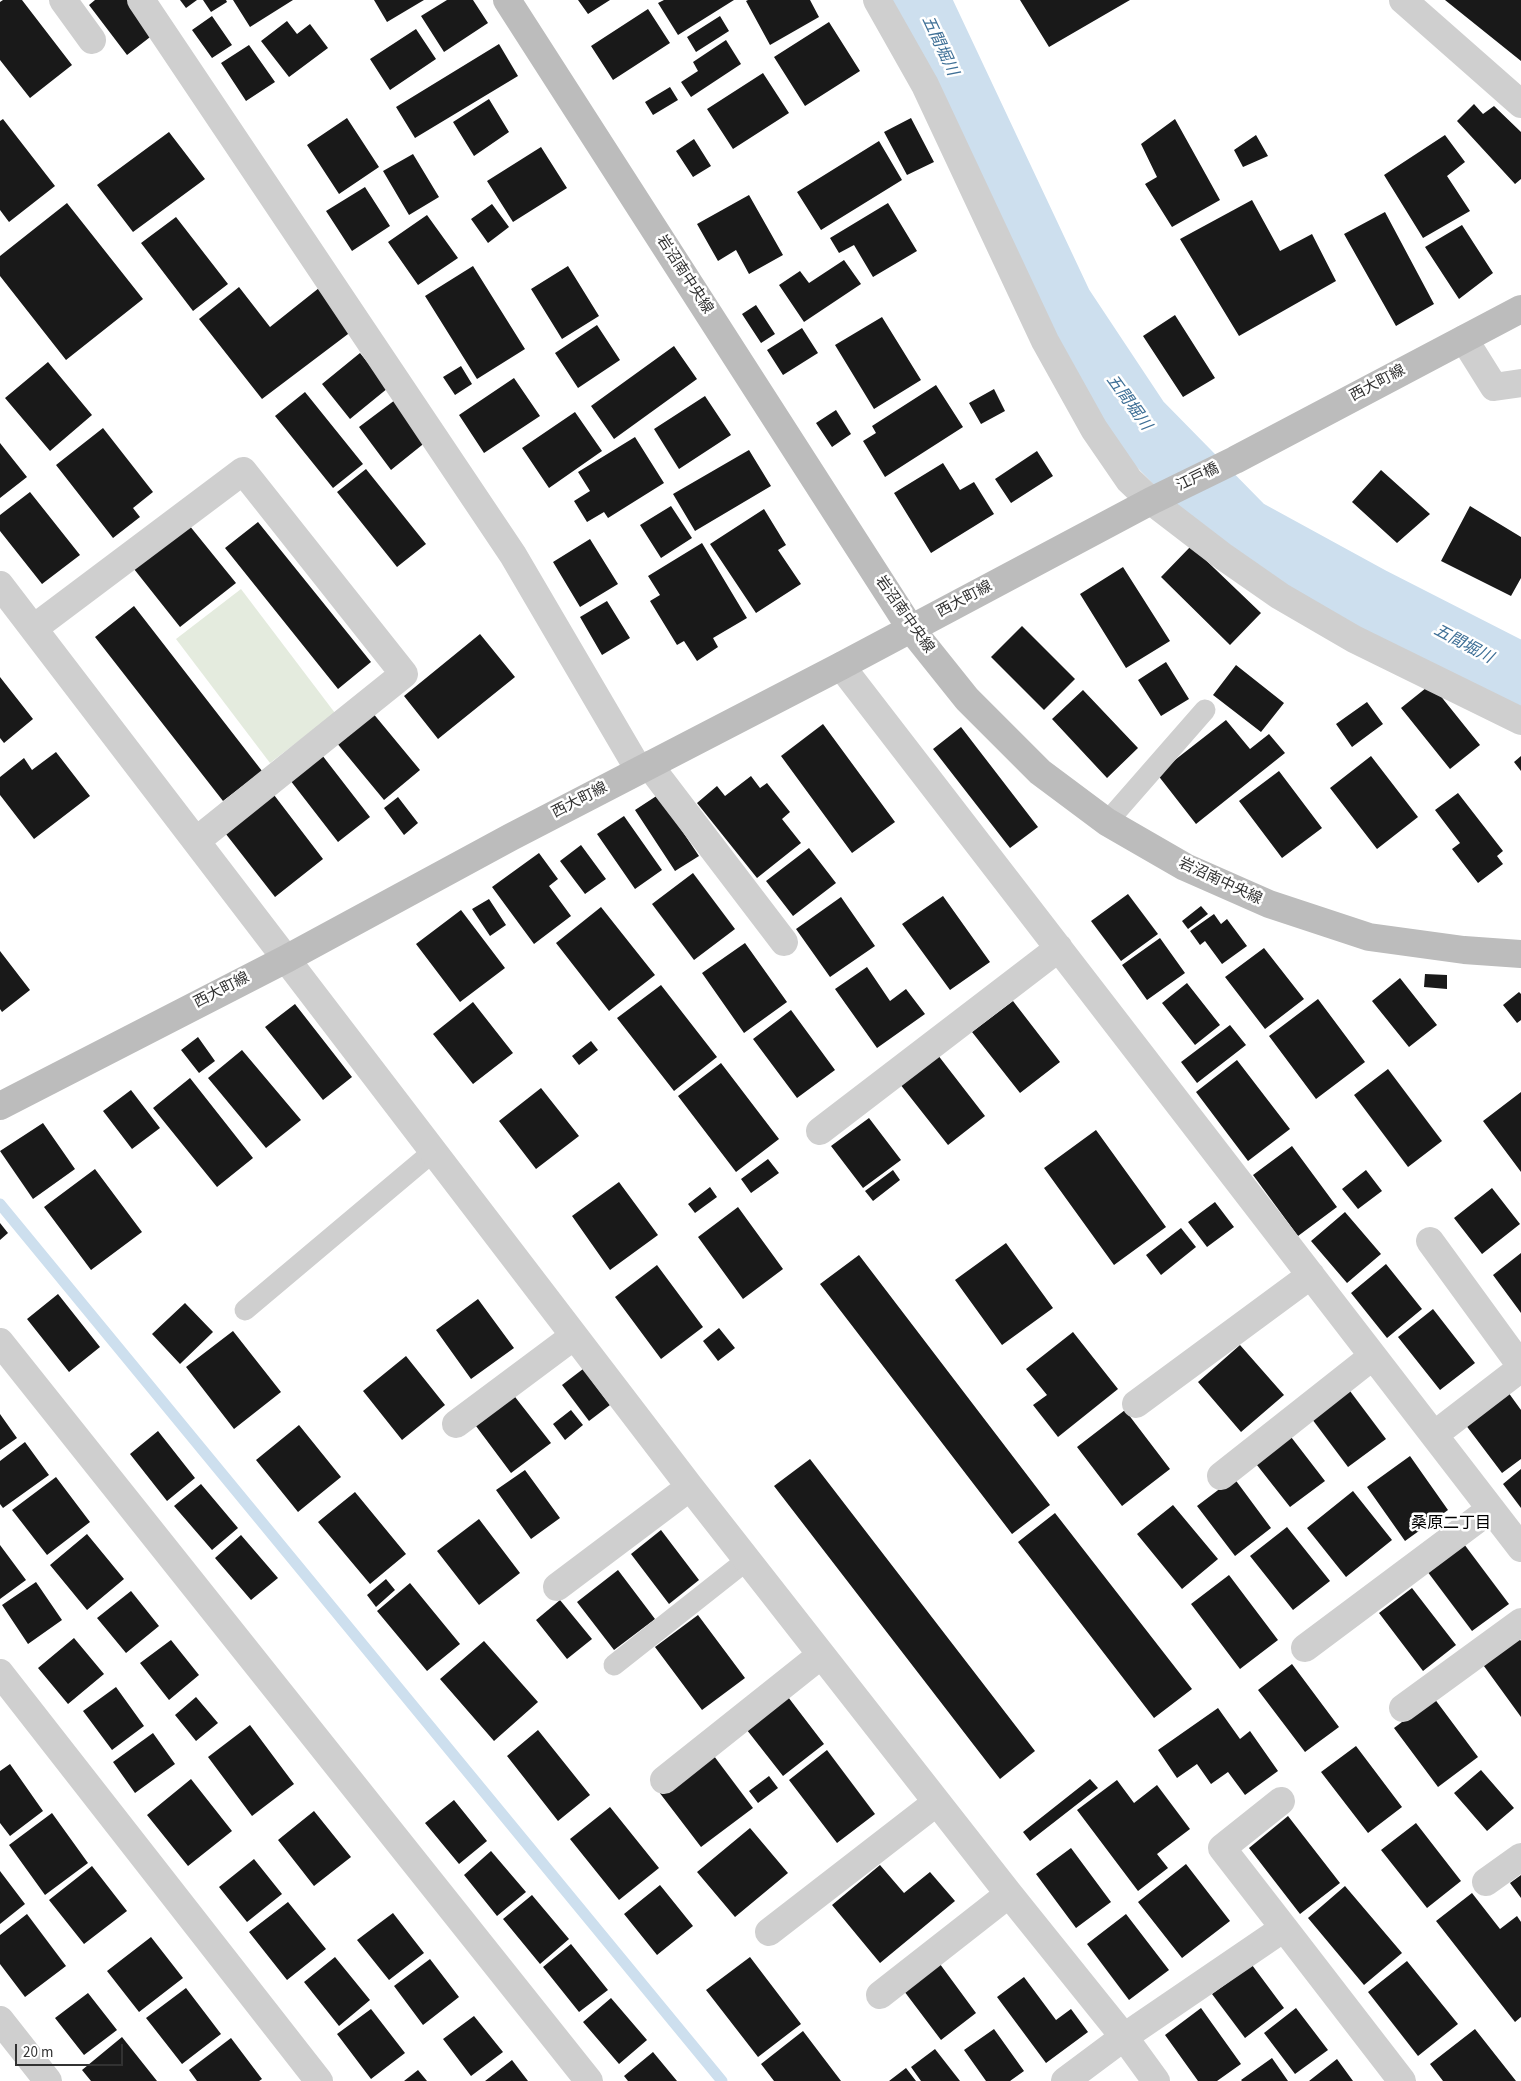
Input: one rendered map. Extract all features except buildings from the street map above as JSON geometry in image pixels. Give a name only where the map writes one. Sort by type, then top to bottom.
[{"type":"street","points":[[63,0],[92,40]]},
{"type":"street","points":[[141,0],[513,555],[644,768],[784,942]]},
{"type":"street","name":"岩沼南中央線","points":[[507,0],[911,629],[967,699],[1040,772],[1107,822],[1185,867],[1270,904],[1369,937],[1464,950],[1521,954]]},
{"type":"street","points":[[877,0],[925,86],[1045,341],[1094,429],[1129,480],[1155,499],[1224,557],[1296,605],[1354,639],[1521,721]]},
{"type":"street","points":[[1403,0],[1521,104]]},
{"type":"street","name":"西大町線","points":[[1235,460],[1521,309]]},
{"type":"street","points":[[1464,339],[1494,387],[1521,383]]},
{"type":"street","name":"江戸橋","points":[[1155,499],[1235,460]]},
{"type":"street","points":[[34,628],[243,471],[404,674],[196,841]]},
{"type":"street","name":"西大町線","points":[[0,1106],[286,958],[502,841],[841,666],[1155,499]]},
{"type":"street","points":[[0,585],[690,1487],[1009,1894],[1124,2037],[1156,2081]]},
{"type":"street","points":[[841,666],[1521,1548]]},
{"type":"street","points":[[820,1131],[1059,948]]},
{"type":"street","points":[[1430,1241],[1521,1367],[1434,1435]]},
{"type":"street","points":[[1136,1404],[1311,1275]]},
{"type":"street","points":[[456,1424],[574,1336]]},
{"type":"street","points":[[0,1342],[589,2081]]},
{"type":"street","points":[[1221,1476],[1373,1356]]},
{"type":"street","points":[[557,1587],[690,1487]]},
{"type":"street","points":[[1305,1648],[1491,1509]]},
{"type":"street","points":[[1403,1708],[1521,1622]]},
{"type":"street","points":[[664,1780],[821,1655]]},
{"type":"street","points":[[0,1673],[319,2081]]},
{"type":"street","points":[[1281,1800],[1222,1848],[1402,2081]]},
{"type":"street","points":[[770,1932],[937,1802]]},
{"type":"street","points":[[1486,1882],[1521,1857]]},
{"type":"street","points":[[880,1996],[1009,1894]]},
{"type":"street","points":[[1065,2081],[1124,2037],[1284,1928]]},
{"type":"street","points":[[0,2020],[48,2081]]},
{"type":"lane","points":[[1107,822],[1205,710]]},
{"type":"lane","points":[[245,1310],[434,1151]]},
{"type":"lane","points":[[614,1665],[747,1560]]},
{"type":"shaded area","points":[[241,589],[335,713],[270,763],[176,639]]},
{"type":"waterway","name":"五間堀川","points":[[917,0],[1061,306],[1138,422],[1244,530],[1372,600],[1521,676]]},
{"type":"waterway","points":[[0,1204],[722,2081]]},
{"type":"district","name":"桑原二丁目","points":[[1451,1524]]}]
